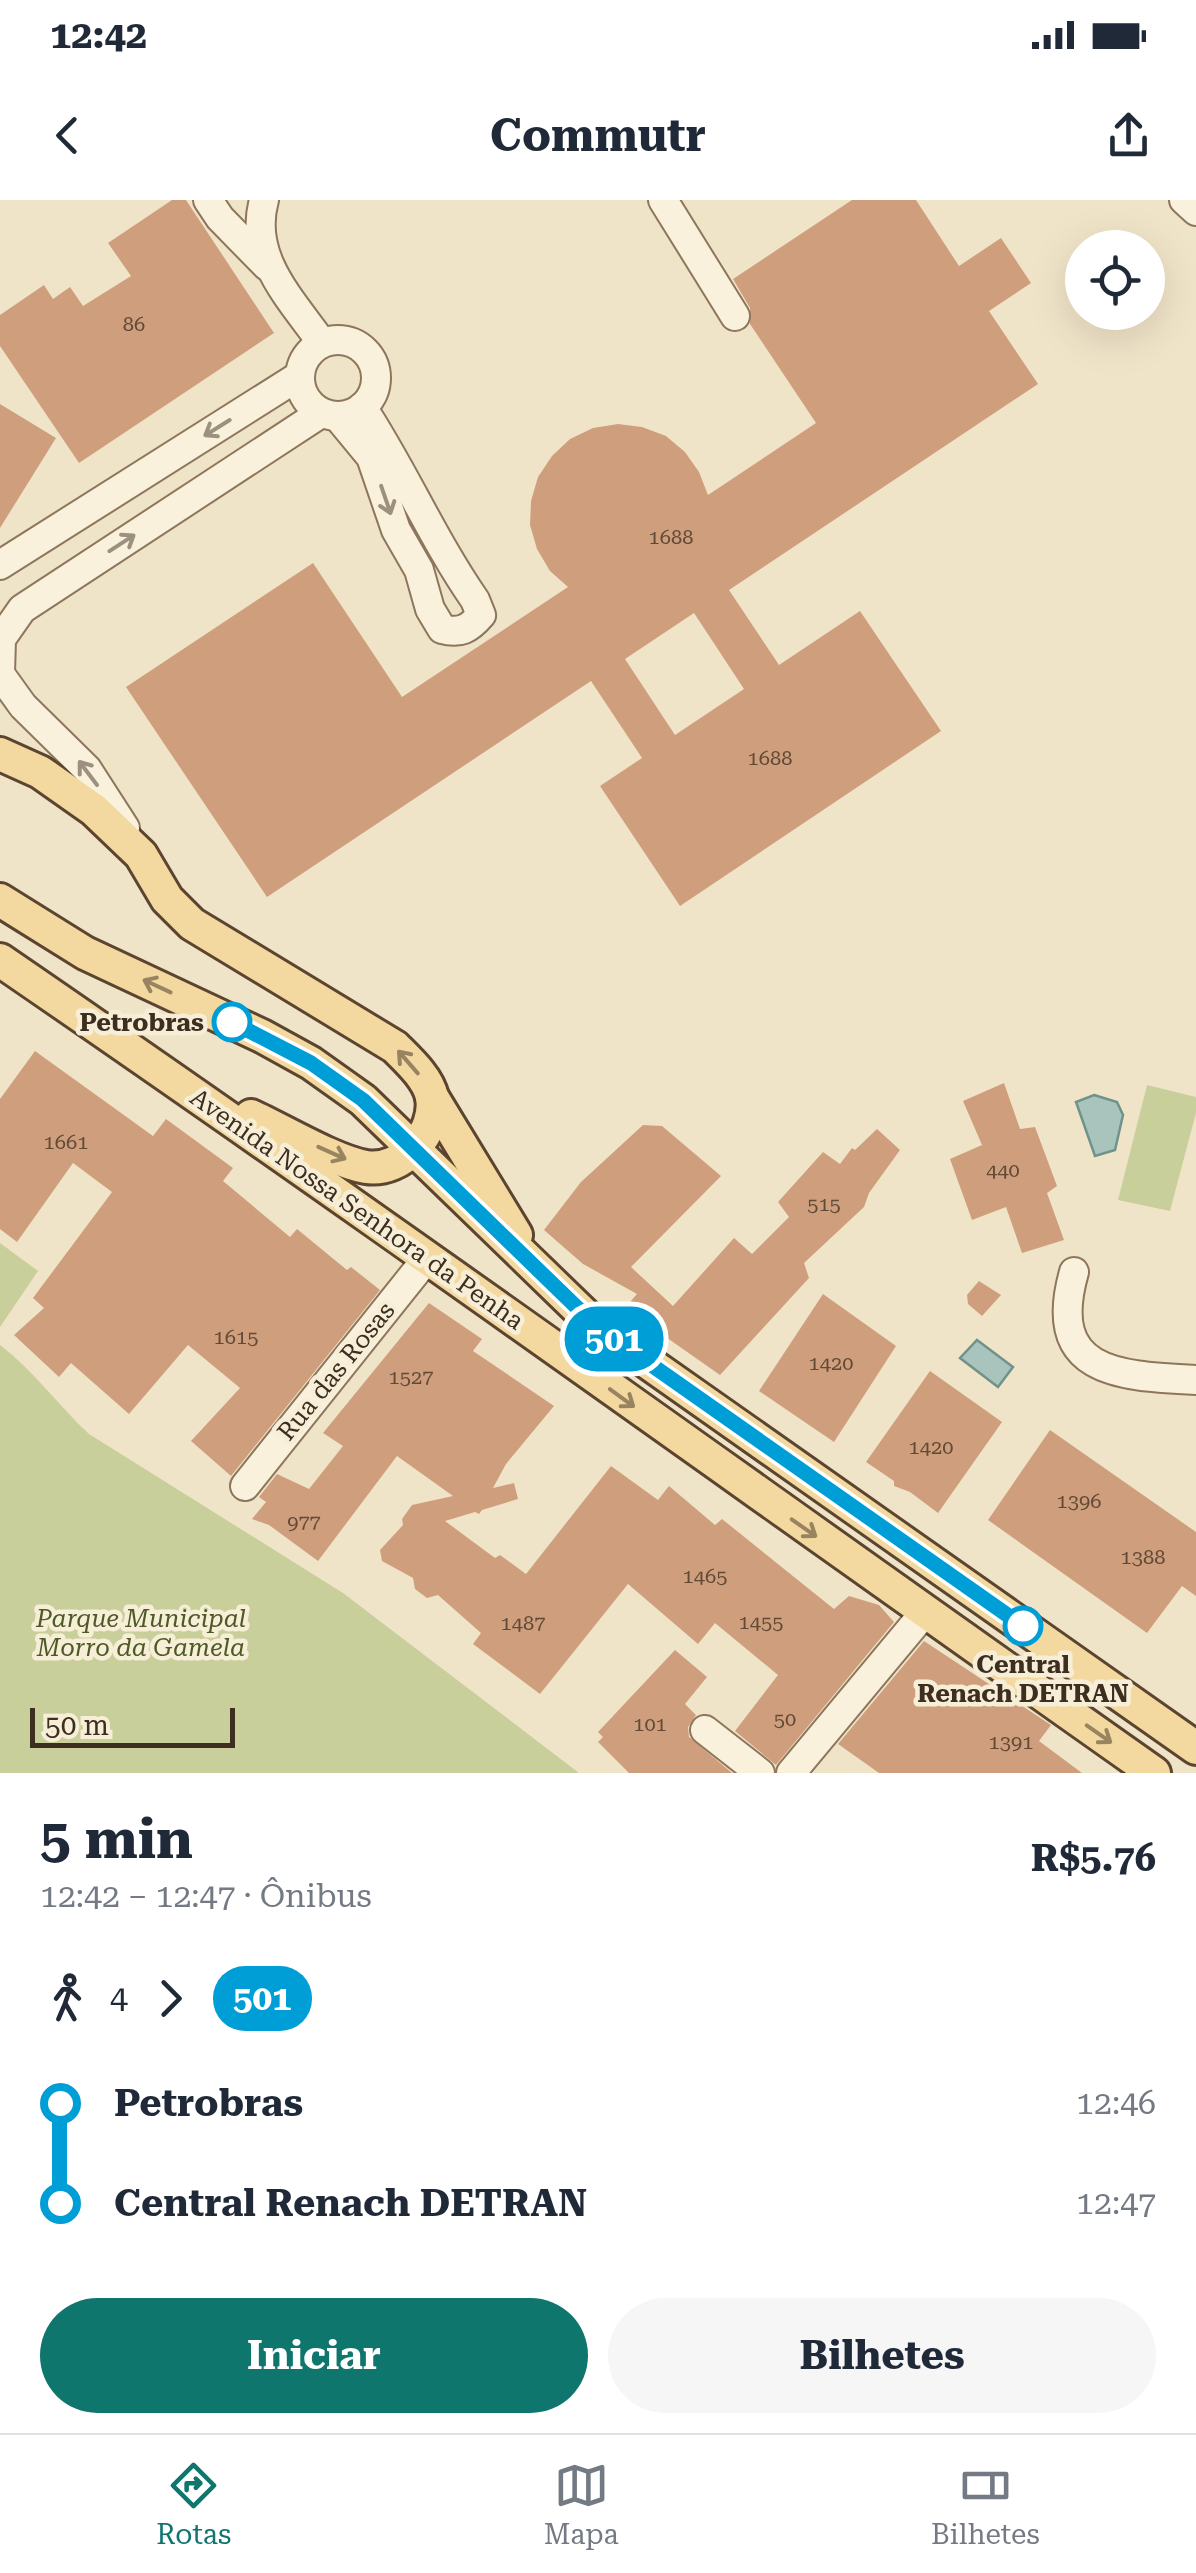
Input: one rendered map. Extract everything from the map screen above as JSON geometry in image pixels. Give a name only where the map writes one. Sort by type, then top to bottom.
[{"type":"main road","points":[[0,754],[40,772],[94,810],[141,855],[167,899],[192,924],[395,1047],[417,1070],[492,1190],[535,1270]]},
{"type":"main road","name":"Avenida Nossa Senhora da Penha","points":[[0,900],[85,952],[311,1063],[363,1100],[596,1326],[1196,1748]]},
{"type":"main road","name":"Avenida Nossa Senhora da Penha","points":[[0,960],[428,1257],[1154,1773]]},
{"type":"main road","points":[[179,1084],[367,1167],[389,1165],[416,1149],[428,1126],[432,1097]]},
{"type":"street","points":[[208,200],[220,218],[269,268],[322,343]]},
{"type":"street","points":[[264,200],[259,233],[269,268]]},
{"type":"street","points":[[663,200],[735,316]]},
{"type":"street","points":[[1184,200],[1196,211]]},
{"type":"street","points":[[141,855],[87,769],[23,706],[0,674],[1,639],[22,608],[340,412],[375,387],[376,370],[369,355],[356,344],[340,340],[322,343],[302,362],[301,391],[309,404],[340,412],[397,460],[420,514],[475,600],[481,615],[471,627],[455,632],[442,629],[430,609],[419,570],[396,530],[371,456],[340,412]]},
{"type":"street","points":[[0,565],[299,376]]},
{"type":"street","name":"Rua das Rosas","points":[[245,1486],[428,1257]]},
{"type":"street","points":[[1074,1272],[1065,1305],[1070,1336],[1094,1362],[1125,1376],[1196,1380]]},
{"type":"street","points":[[791,1773],[925,1612]]},
{"type":"street","points":[[704,1730],[760,1773]]},
{"type":"green space","points":[[1147,1085],[1196,1097],[1196,1113],[1170,1211],[1118,1200]]},
{"type":"green space","points":[[0,1243],[38,1271],[0,1327]]},
{"type":"green space","name":"Parque Municipal Morro da Gamela","points":[[0,1345],[89,1434],[343,1593],[579,1773],[0,1773]]},
{"type":"water","points":[[1094,1095],[1117,1102],[1123,1115],[1115,1150],[1095,1156],[1076,1102]]},
{"type":"water","points":[[977,1340],[1013,1367],[998,1387],[960,1358]]},
{"type":"building","points":[[172,200],[186,200],[274,333],[79,463],[0,346],[0,315],[44,285],[53,299],[70,287],[83,306],[131,276],[108,243]]},
{"type":"building","points":[[852,200],[916,200],[959,266],[1001,238],[1031,283],[989,311],[1038,384],[729,590],[779,665],[860,611],[941,731],[680,906],[600,786],[642,758],[591,681],[267,897],[126,687],[313,563],[402,697],[568,587],[550,571],[537,549],[530,525],[538,477],[570,439],[593,428],[618,424],[666,436],[685,452],[708,495],[816,423],[750,324],[750,308],[733,279]],"holes":[[[694,613],[744,689],[675,735],[625,659]]]},
{"type":"building","points":[[0,404],[56,438],[0,528]]},
{"type":"building","points":[[35,1051],[153,1136],[166,1119],[233,1168],[223,1181],[290,1237],[297,1229],[347,1270],[351,1267],[380,1290],[231,1476],[191,1441],[240,1388],[188,1345],[129,1414],[71,1363],[59,1377],[14,1335],[44,1308],[33,1298],[112,1192],[73,1163],[17,1242],[0,1229],[0,1099]]},
{"type":"building","points":[[1004,1083],[1020,1129],[1035,1127],[1057,1186],[1047,1193],[1064,1240],[1022,1253],[1006,1207],[972,1220],[950,1159],[982,1145],[963,1101]]},
{"type":"building","points":[[643,1125],[662,1126],[721,1176],[631,1267],[673,1306],[734,1238],[752,1254],[789,1217],[778,1202],[823,1152],[840,1164],[852,1148],[855,1150],[877,1129],[900,1150],[869,1193],[864,1207],[804,1263],[809,1278],[720,1375],[653,1328],[630,1302],[637,1294],[583,1264],[544,1230],[581,1182]]},
{"type":"building","points":[[979,1281],[1001,1295],[982,1316],[968,1304],[967,1295]]},
{"type":"building","points":[[823,1294],[896,1346],[834,1442],[759,1391]]},
{"type":"building","points":[[429,1303],[482,1339],[473,1351],[554,1406],[506,1464],[493,1488],[514,1483],[518,1499],[479,1514],[445,1521],[495,1558],[500,1555],[526,1574],[611,1466],[658,1500],[669,1486],[715,1525],[722,1519],[834,1609],[849,1596],[879,1605],[894,1622],[776,1765],[735,1731],[778,1675],[715,1623],[698,1644],[628,1584],[540,1694],[473,1644],[481,1633],[438,1595],[427,1598],[415,1589],[413,1578],[382,1561],[380,1550],[403,1525],[402,1519],[412,1505],[453,1496],[397,1456],[318,1561],[269,1525],[252,1519],[266,1502],[259,1497],[277,1474],[309,1489],[343,1446],[323,1433]]},
{"type":"building","points":[[930,1371],[1002,1422],[938,1513],[910,1492],[894,1486],[894,1481],[866,1462]]},
{"type":"building","points":[[1050,1430],[1196,1532],[1196,1596],[1182,1586],[1147,1633],[988,1520]]},
{"type":"building","points":[[924,1641],[1051,1725],[1039,1741],[1082,1773],[879,1773],[838,1744]]},
{"type":"building","points":[[675,1650],[707,1677],[685,1704],[696,1715],[688,1727],[689,1737],[732,1773],[629,1773],[598,1742],[603,1737],[598,1732]]},
{"type":"bus line","name":"501","points":[[232,1022],[311,1063],[363,1100],[596,1326],[1023,1626]]},
{"type":"place","name":"Petrobras","points":[[232,1022]]},
{"type":"place","name":"Central Renach DETRAN","points":[[1023,1626]]}]
